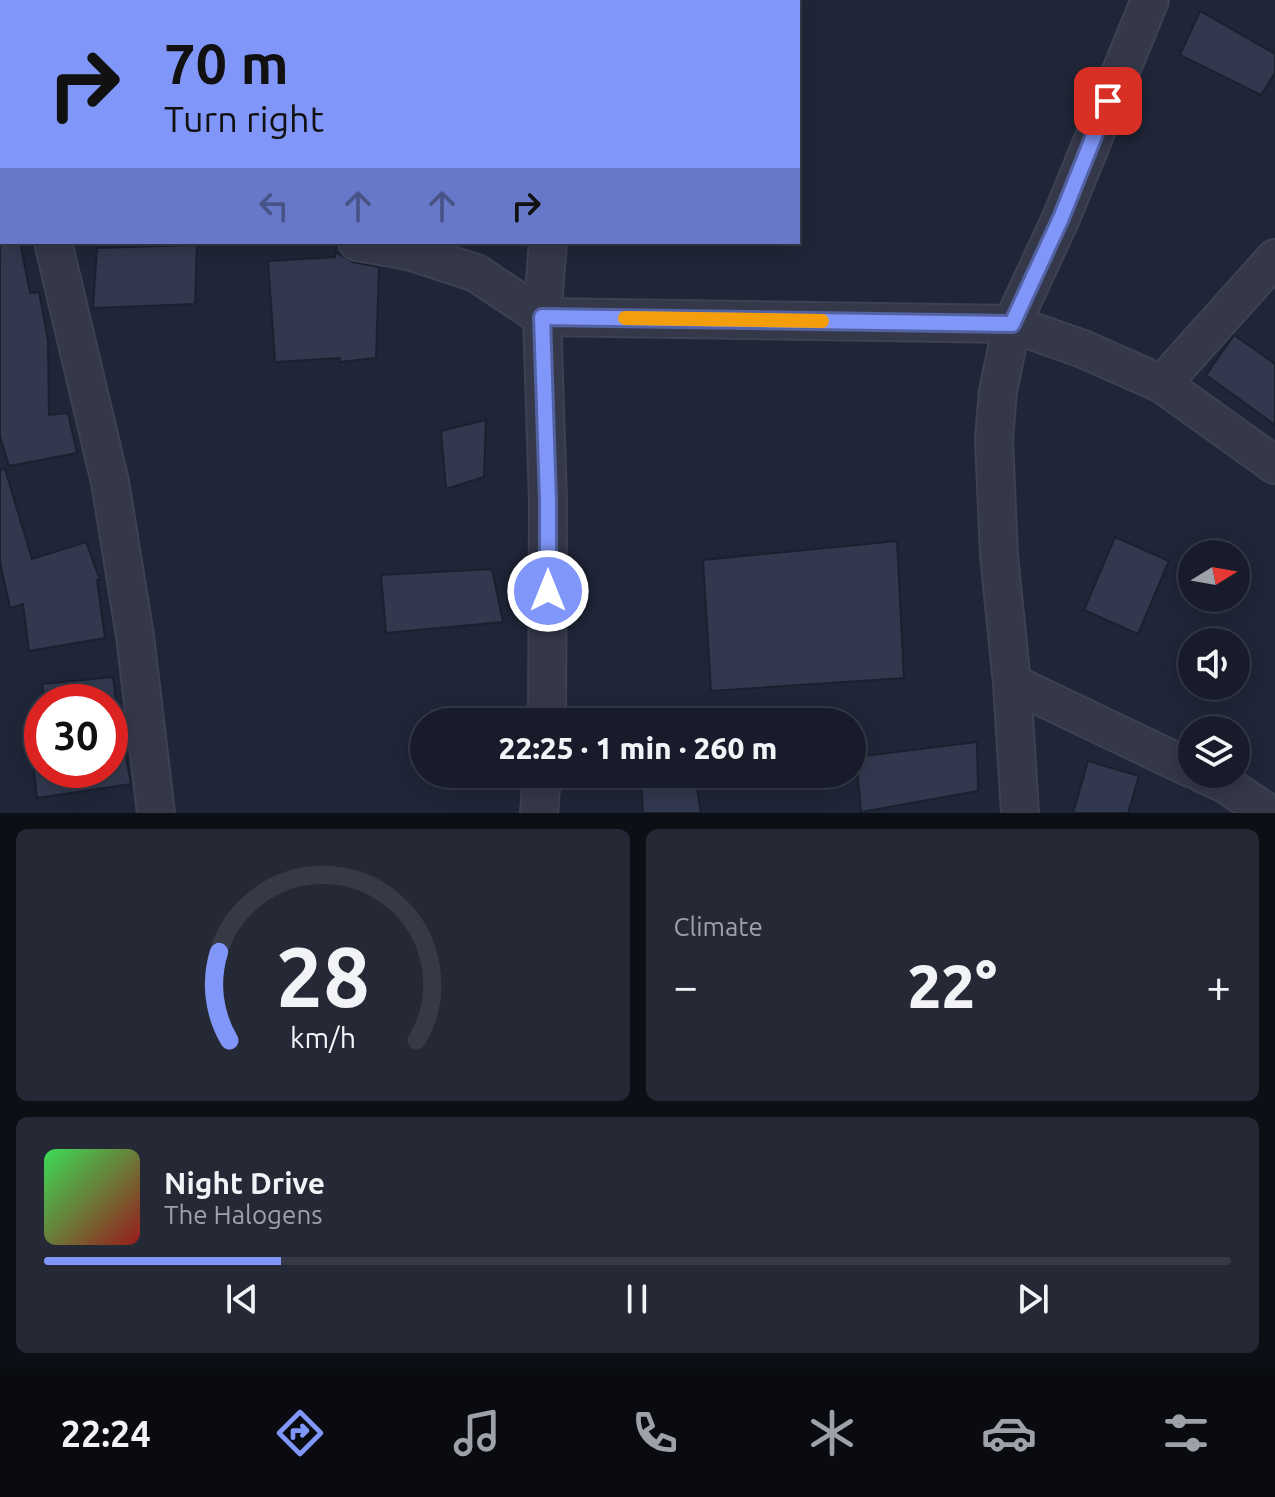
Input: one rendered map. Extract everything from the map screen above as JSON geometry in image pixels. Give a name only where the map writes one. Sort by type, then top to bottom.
[{"type":"street","points":[[1020,813],[1012,683],[999,556],[994,439],[998,391],[1012,324],[1061,218],[1150,0]]},
{"type":"street","points":[[53,244],[110,482],[135,636],[156,813]]},
{"type":"street","points":[[369,244],[409,251],[476,273],[542,317],[1012,324],[1083,349],[1162,384],[1275,465]]},
{"type":"street","points":[[547,708],[548,501],[542,317],[548,244]]},
{"type":"street","points":[[1162,384],[1275,258]]},
{"type":"street","points":[[1012,683],[1178,762]]},
{"type":"street","points":[[539,813],[541,788]]},
{"type":"street","points":[[1231,788],[1268,813]]},
{"type":"building","points":[[1200,11],[1275,54],[1275,73],[1261,95],[1180,55]]},
{"type":"building","points":[[0,244],[20,244],[30,293],[39,292],[48,340],[49,415],[68,413],[77,453],[9,466],[0,437]]},
{"type":"building","points":[[197,245],[195,304],[93,308],[97,248]]},
{"type":"building","points":[[335,252],[353,262],[379,267],[376,358],[340,362],[340,358],[275,362],[268,261],[335,257]]},
{"type":"building","points":[[1234,335],[1275,364],[1275,425],[1206,375]]},
{"type":"building","points":[[486,420],[484,477],[446,489],[441,431]]},
{"type":"building","points":[[5,469],[32,559],[86,542],[100,580],[97,580],[105,638],[29,651],[23,604],[10,608],[0,562],[0,470]]},
{"type":"building","points":[[1115,537],[1169,561],[1138,634],[1084,610]]},
{"type":"building","points":[[897,541],[904,678],[711,691],[703,560]]},
{"type":"building","points":[[492,569],[503,622],[386,633],[381,575]]},
{"type":"building","points":[[113,677],[114,684],[42,684]]},
{"type":"building","points":[[977,742],[978,791],[861,812],[859,788],[866,788],[866,756]]},
{"type":"building","points":[[1088,761],[1139,776],[1128,813],[1073,813]]},
{"type":"building","points":[[36,788],[104,788],[37,798]]},
{"type":"building","points":[[642,788],[697,788],[701,813],[643,813]]},
{"type":"slow traffic","points":[[625,318],[822,321]]},
{"type":"route","points":[[548,591],[542,317],[1012,324],[1061,218],[1108,101]]}]
